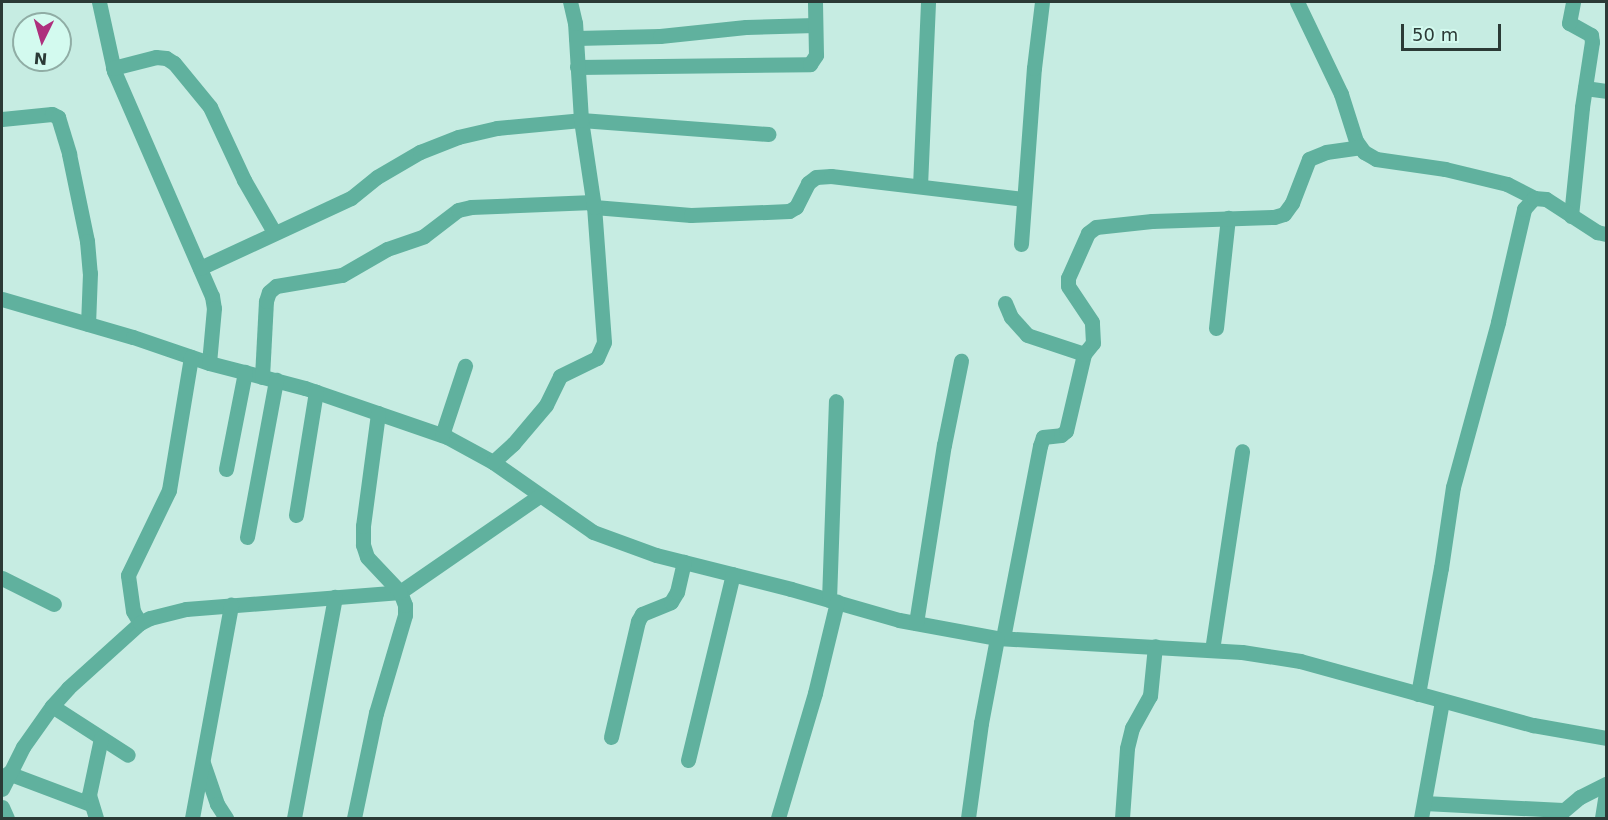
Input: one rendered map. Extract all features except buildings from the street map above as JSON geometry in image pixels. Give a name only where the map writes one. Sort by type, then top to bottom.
[{"type":"street","points":[[99,2],[113,68],[200,268],[214,308],[208,363]]},
{"type":"street","points":[[493,462],[513,444],[546,405],[560,376],[590,363],[601,352],[604,342],[594,205],[581,120],[576,38],[570,2]]},
{"type":"street","points":[[577,67],[810,64],[816,55],[815,2]]},
{"type":"street","points":[[920,186],[928,2]]},
{"type":"street","points":[[1020,244],[1042,2]]},
{"type":"street","points":[[1298,2],[1341,94],[1364,153],[1376,159],[1445,169],[1507,184],[1534,198],[1546,200],[1597,232],[1606,234]]},
{"type":"street","points":[[1571,216],[1592,42],[1591,35],[1569,23],[1573,2]]},
{"type":"street","points":[[576,38],[660,36],[746,27],[815,25]]},
{"type":"street","points":[[113,68],[156,57],[166,58],[174,63],[210,107],[244,180],[274,232]]},
{"type":"street","points":[[1585,88],[1606,91]]},
{"type":"street","points":[[2,119],[52,114],[58,117],[69,154],[87,241],[90,273],[88,324]]},
{"type":"street","points":[[200,268],[351,198],[377,177],[420,152],[458,137],[497,128],[581,120],[768,134]]},
{"type":"street","points":[[968,819],[981,723],[1040,446],[1043,437],[1061,435],[1066,431],[1084,354],[1093,343],[1092,322],[1068,286],[1068,278],[1088,234],[1096,227],[1152,221],[1274,217],[1284,214],[1292,203],[1309,159],[1326,152],[1360,147]]},
{"type":"street","points":[[247,537],[269,379],[266,301],[269,292],[276,286],[342,275],[387,249],[424,236],[458,210],[594,205],[691,215],[789,211],[796,207],[808,183],[816,177],[858,177],[1023,198]]},
{"type":"street","points":[[1418,694],[1453,487],[1498,322],[1524,209],[1534,198]]},
{"type":"street","points":[[1216,327],[1228,218]]},
{"type":"street","points":[[2,299],[208,363],[316,392],[442,435],[493,462],[593,532],[684,562],[916,623],[1000,638],[1242,652],[1326,667],[1533,725],[1606,738]]},
{"type":"street","points":[[1005,303],[1011,317],[1027,334],[1084,354]]},
{"type":"street","points":[[140,623],[133,611],[128,575],[169,490],[191,357]]},
{"type":"street","points":[[916,623],[944,444],[961,361]]},
{"type":"street","points":[[442,435],[465,366]]},
{"type":"street","points":[[226,469],[245,372]]},
{"type":"street","points":[[296,515],[316,392]]},
{"type":"street","points":[[778,819],[815,693],[833,601],[836,401]]},
{"type":"street","points":[[354,819],[376,713],[405,615],[405,605],[400,592],[367,557],[363,545],[363,526],[378,414]]},
{"type":"street","points":[[1212,650],[1242,451]]},
{"type":"street","points":[[2,789],[8,773],[52,706],[68,688],[140,623],[165,612],[400,592],[539,496]]},
{"type":"street","points":[[611,737],[638,621],[642,614],[671,602],[677,592],[684,562]]},
{"type":"street","points":[[688,760],[733,574]]},
{"type":"street","points":[[2,578],[54,604]]},
{"type":"street","points":[[294,819],[335,597]]},
{"type":"street","points":[[192,819],[204,764],[231,605]]},
{"type":"street","points":[[1122,819],[1127,748],[1132,728],[1150,696],[1155,646]]},
{"type":"street","points":[[1442,701],[1422,811],[1558,814],[1594,788],[1606,784]]},
{"type":"street","points":[[52,706],[128,755]]},
{"type":"street","points":[[93,811],[89,795],[101,738]]},
{"type":"street","points":[[204,764],[217,804],[226,819]]},
{"type":"street","points":[[8,773],[93,811]]},
{"type":"street","points":[[1602,819],[1606,794]]},
{"type":"street","points":[[2,807],[7,819]]}]
